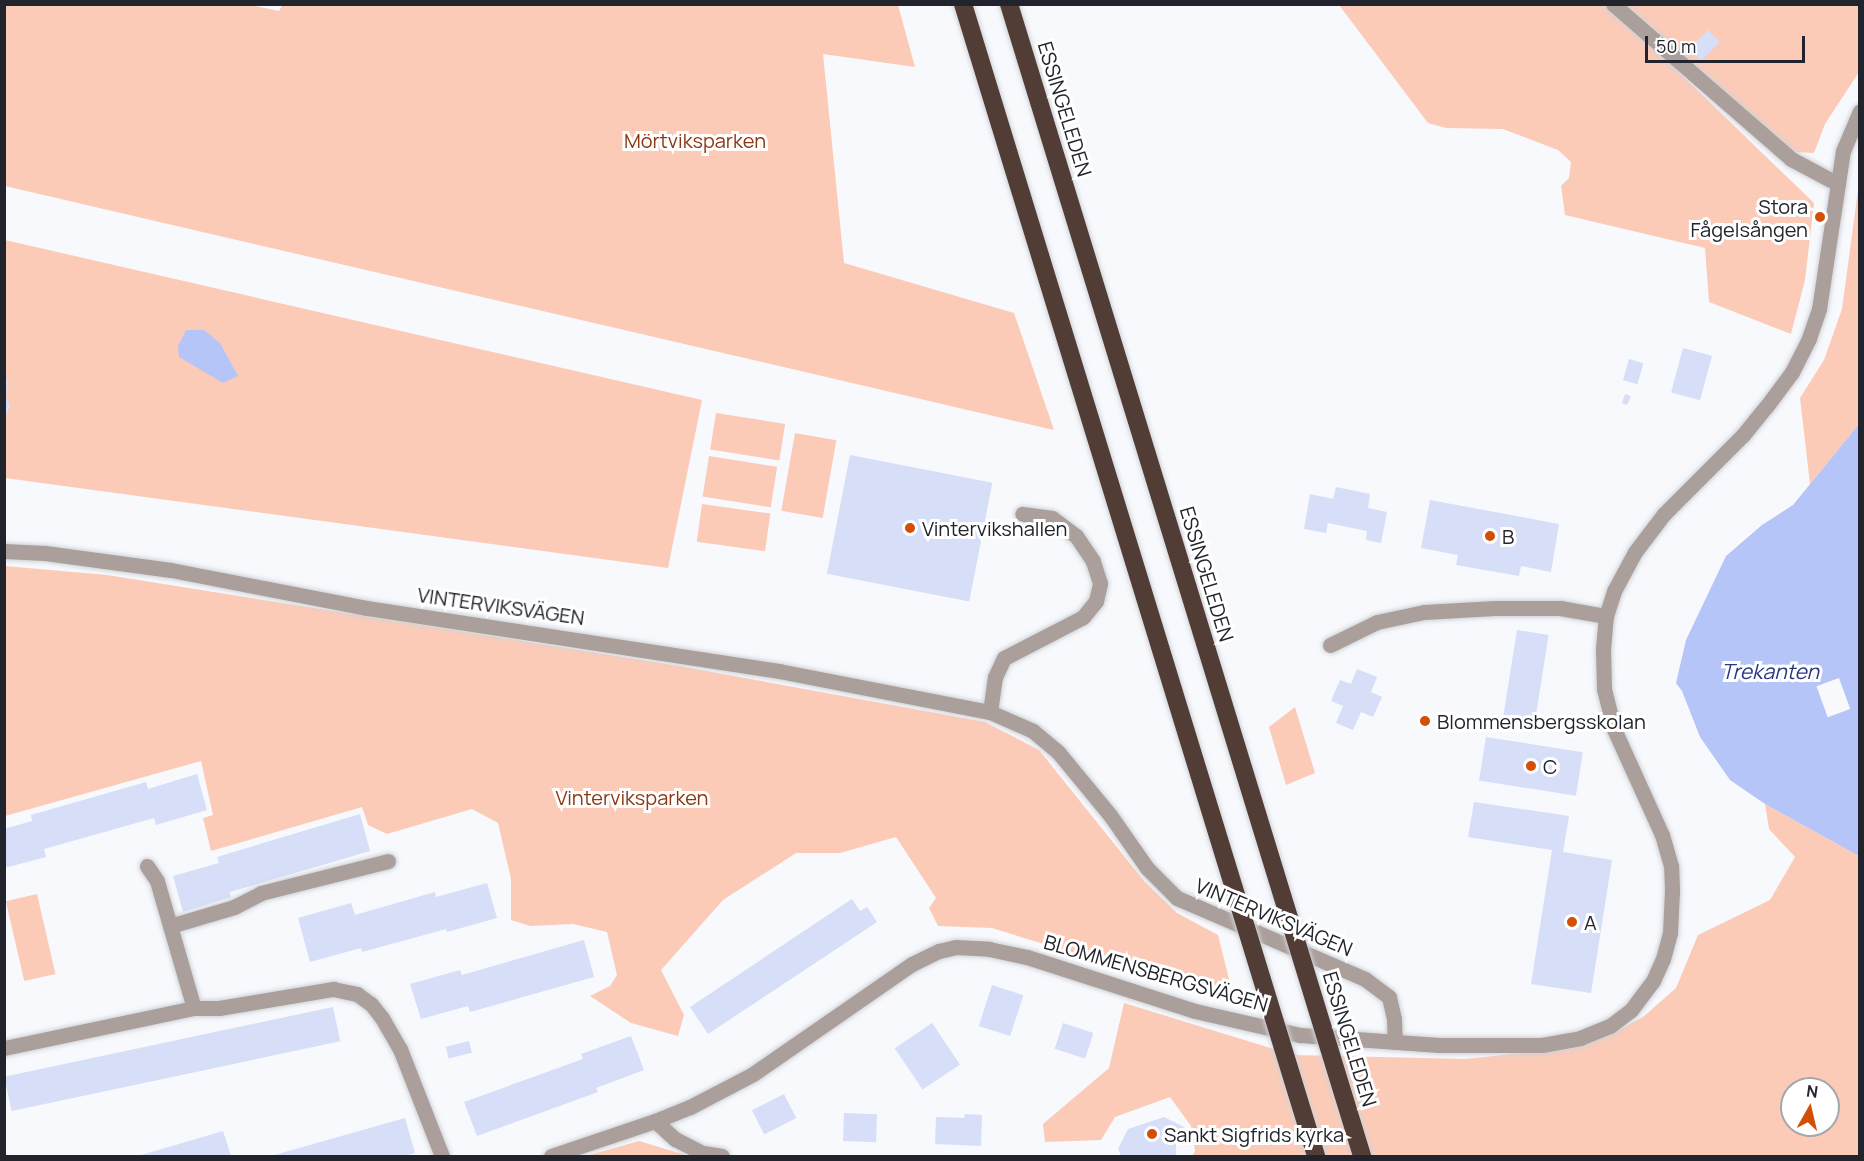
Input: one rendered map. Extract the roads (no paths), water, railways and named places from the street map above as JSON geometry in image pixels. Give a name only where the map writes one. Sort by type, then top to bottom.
[{"type":"highway","points":[[963,4],[1316,1156]]},
{"type":"highway","name":"ESSINGELEDEN","points":[[1010,4],[1362,1156]]},
{"type":"street","points":[[1613,4],[1791,159],[1838,184]]},
{"type":"street","name":"BLOMMENSBERGSVÄGEN","points":[[550,1156],[690,1107],[753,1074],[912,964],[939,951],[956,947],[989,949],[1027,957],[1195,1011],[1252,1026],[1300,1035],[1489,1047],[1542,1045],[1580,1038],[1610,1026],[1631,1010],[1653,981],[1670,933],[1671,866],[1662,835],[1614,729],[1604,689],[1603,649],[1606,616],[1614,591],[1635,552],[1664,514],[1743,435],[1792,372],[1809,338],[1819,309],[1843,151],[1860,111]]},
{"type":"street","points":[[990,712],[995,677],[1004,658],[1083,617],[1096,601],[1100,583],[1093,561],[1076,536],[1052,518],[1022,514]]},
{"type":"street","name":"VINTERVIKSVÄGEN","points":[[4,551],[45,553],[171,570],[367,608],[779,671],[990,712],[1033,731],[1059,752],[1110,815],[1147,868],[1177,898],[1365,979],[1389,997],[1394,1019],[1395,1042]]},
{"type":"street","points":[[1330,645],[1377,622],[1424,612],[1495,608],[1560,608],[1606,616]]},
{"type":"street","points":[[170,926],[234,907],[261,893],[388,861]]},
{"type":"street","points":[[147,866],[158,881],[194,1008]]},
{"type":"street","points":[[4,1048],[194,1008],[219,1008],[333,989],[357,994],[371,1004],[382,1018],[400,1049],[442,1156]]},
{"type":"street","points":[[655,1121],[675,1138],[703,1153],[722,1156]]},
{"type":"water","points":[[186,330],[204,330],[220,343],[238,376],[223,383],[179,357],[178,346]]},
{"type":"water","name":"Trekanten","points":[[1859,424],[1859,856],[1765,804],[1730,780],[1700,737],[1682,691],[1676,683],[1686,640],[1726,556],[1762,525],[1793,505]]},
{"type":"place","name":"Stora Fågelsången","points":[[1820,217]]},
{"type":"place","name":"Vintervikshallen","points":[[910,528]]},
{"type":"place","name":"B","points":[[1490,536]]},
{"type":"place","name":"Blommensbergsskolan","points":[[1425,721]]},
{"type":"place","name":"C","points":[[1531,766]]},
{"type":"place","name":"A","points":[[1572,922]]},
{"type":"place","name":"Sankt Sigfrids kyrka","points":[[1152,1134]]},
{"type":"park label","name":"Mörtviksparken","points":[[695,140]]},
{"type":"park label","name":"Vinterviksparken","points":[[632,797]]}]
